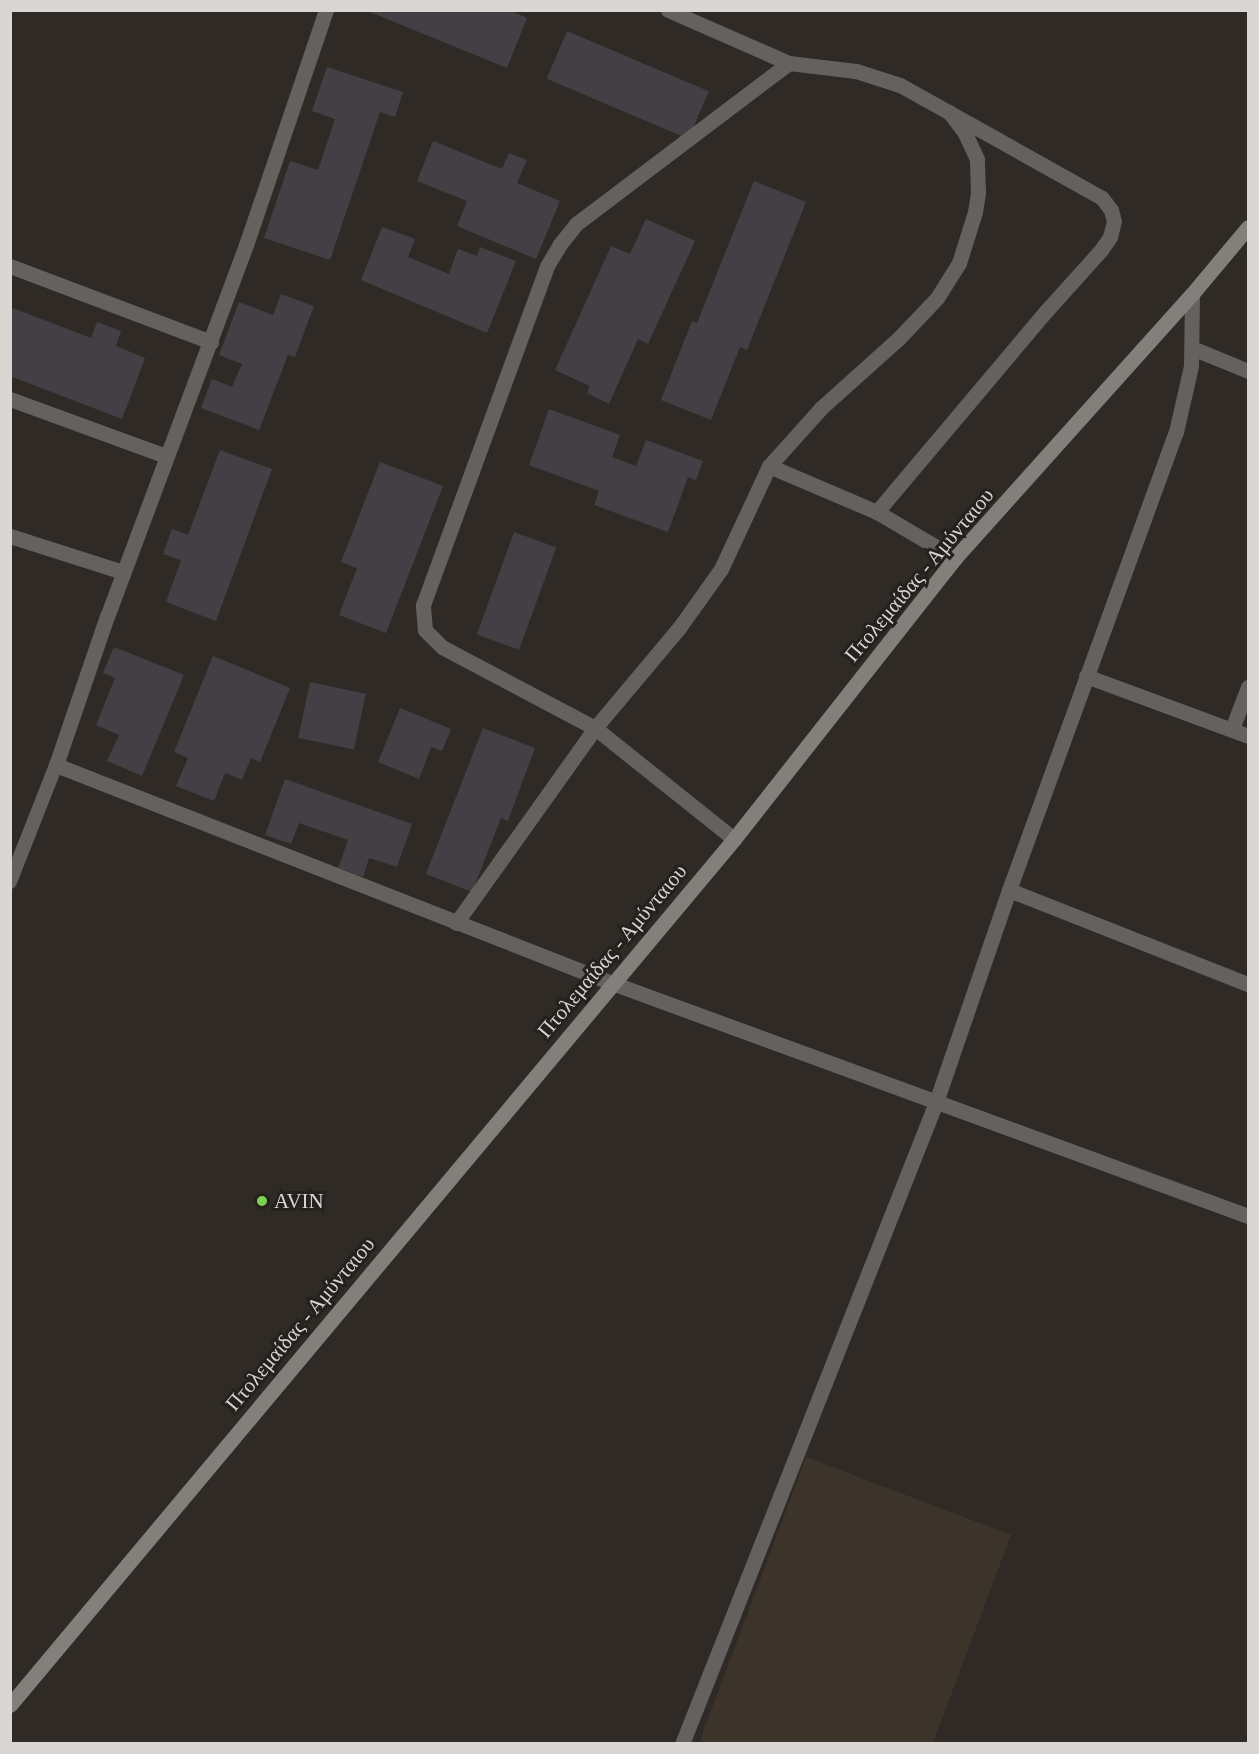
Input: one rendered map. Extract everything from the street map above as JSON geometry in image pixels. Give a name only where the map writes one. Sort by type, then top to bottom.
[{"type":"main road","name":"Πτολεμαίδας - Αμύνταιου","points":[[10,1705],[612,982],[734,839],[955,558],[1192,294],[1248,227]]},
{"type":"street","points":[[326,10],[211,342],[123,572],[56,765],[456,923],[1248,1216]]},
{"type":"street","points":[[668,10],[789,63],[856,71],[900,86],[1102,198],[1114,221],[1110,237],[1101,250],[1046,311],[877,512]]},
{"type":"street","points":[[734,839],[596,728],[442,647],[425,630],[423,606],[427,588],[547,266],[560,244],[576,224],[789,63]]},
{"type":"street","points":[[456,923],[596,728],[679,628],[722,569],[769,466],[821,408],[899,338],[937,298],[959,262],[975,212],[978,192],[977,159],[949,112]]},
{"type":"street","points":[[10,266],[211,342]]},
{"type":"street","points":[[682,1743],[936,1101],[1009,890],[1176,432],[1191,366],[1192,294]]},
{"type":"street","points":[[1192,348],[1248,371]]},
{"type":"street","points":[[10,399],[166,456]]},
{"type":"street","points":[[769,466],[877,512],[955,558]]},
{"type":"street","points":[[10,536],[123,572]]},
{"type":"street","points":[[1086,676],[1248,736]]},
{"type":"street","points":[[1232,729],[1248,687]]},
{"type":"street","points":[[1009,890],[1248,984]]},
{"type":"lane","points":[[10,882],[56,765]]},
{"type":"shaded area","points":[[806,1457],[1011,1535],[933,1743],[699,1743]]},
{"type":"building","points":[[365,10],[509,10],[527,18],[507,68]]},
{"type":"building","points":[[567,31],[709,91],[688,139],[547,79]]},
{"type":"building","points":[[327,67],[403,92],[395,117],[380,112],[330,260],[264,238],[290,161],[318,170],[335,119],[312,111]]},
{"type":"building","points":[[433,141],[502,169],[509,153],[527,160],[517,183],[560,201],[536,259],[457,226],[467,201],[417,181]]},
{"type":"building","points":[[754,181],[806,202],[747,350],[740,347],[711,420],[661,400],[692,321],[697,323]]},
{"type":"building","points":[[646,219],[695,241],[648,344],[638,339],[609,404],[587,393],[590,386],[555,370],[611,246],[630,254]]},
{"type":"building","points":[[382,227],[415,239],[408,257],[449,274],[458,249],[477,256],[480,247],[516,261],[487,333],[361,280]]},
{"type":"building","points":[[281,294],[314,306],[295,357],[288,355],[259,430],[201,408],[212,379],[232,387],[242,364],[219,355],[239,302],[273,315]]},
{"type":"building","points":[[10,307],[91,338],[97,322],[121,331],[116,346],[145,358],[122,419],[10,376]]},
{"type":"building","points":[[549,409],[620,435],[612,457],[636,466],[646,440],[703,461],[696,480],[688,477],[668,532],[594,505],[599,491],[529,465]]},
{"type":"building","points":[[220,450],[272,469],[216,621],[166,602],[181,560],[163,554],[172,529],[188,535]]},
{"type":"building","points":[[380,462],[443,486],[386,633],[339,615],[357,568],[341,562]]},
{"type":"building","points":[[514,532],[556,547],[519,650],[477,634]]},
{"type":"building","points":[[114,647],[184,675],[142,776],[107,761],[119,735],[96,725],[115,678],[103,673]]},
{"type":"building","points":[[213,656],[290,688],[260,762],[251,758],[242,780],[225,773],[214,801],[176,786],[188,758],[174,752]]},
{"type":"building","points":[[310,682],[366,694],[354,750],[298,738]]},
{"type":"building","points":[[400,708],[451,729],[442,751],[431,747],[419,779],[378,762]]},
{"type":"building","points":[[483,728],[535,748],[508,821],[501,818],[472,892],[426,874]]},
{"type":"building","points":[[285,779],[412,824],[397,867],[369,858],[363,877],[338,868],[348,840],[299,823],[291,844],[265,835]]},
{"type":"place","name":"AVIN","points":[[262,1201]]}]
